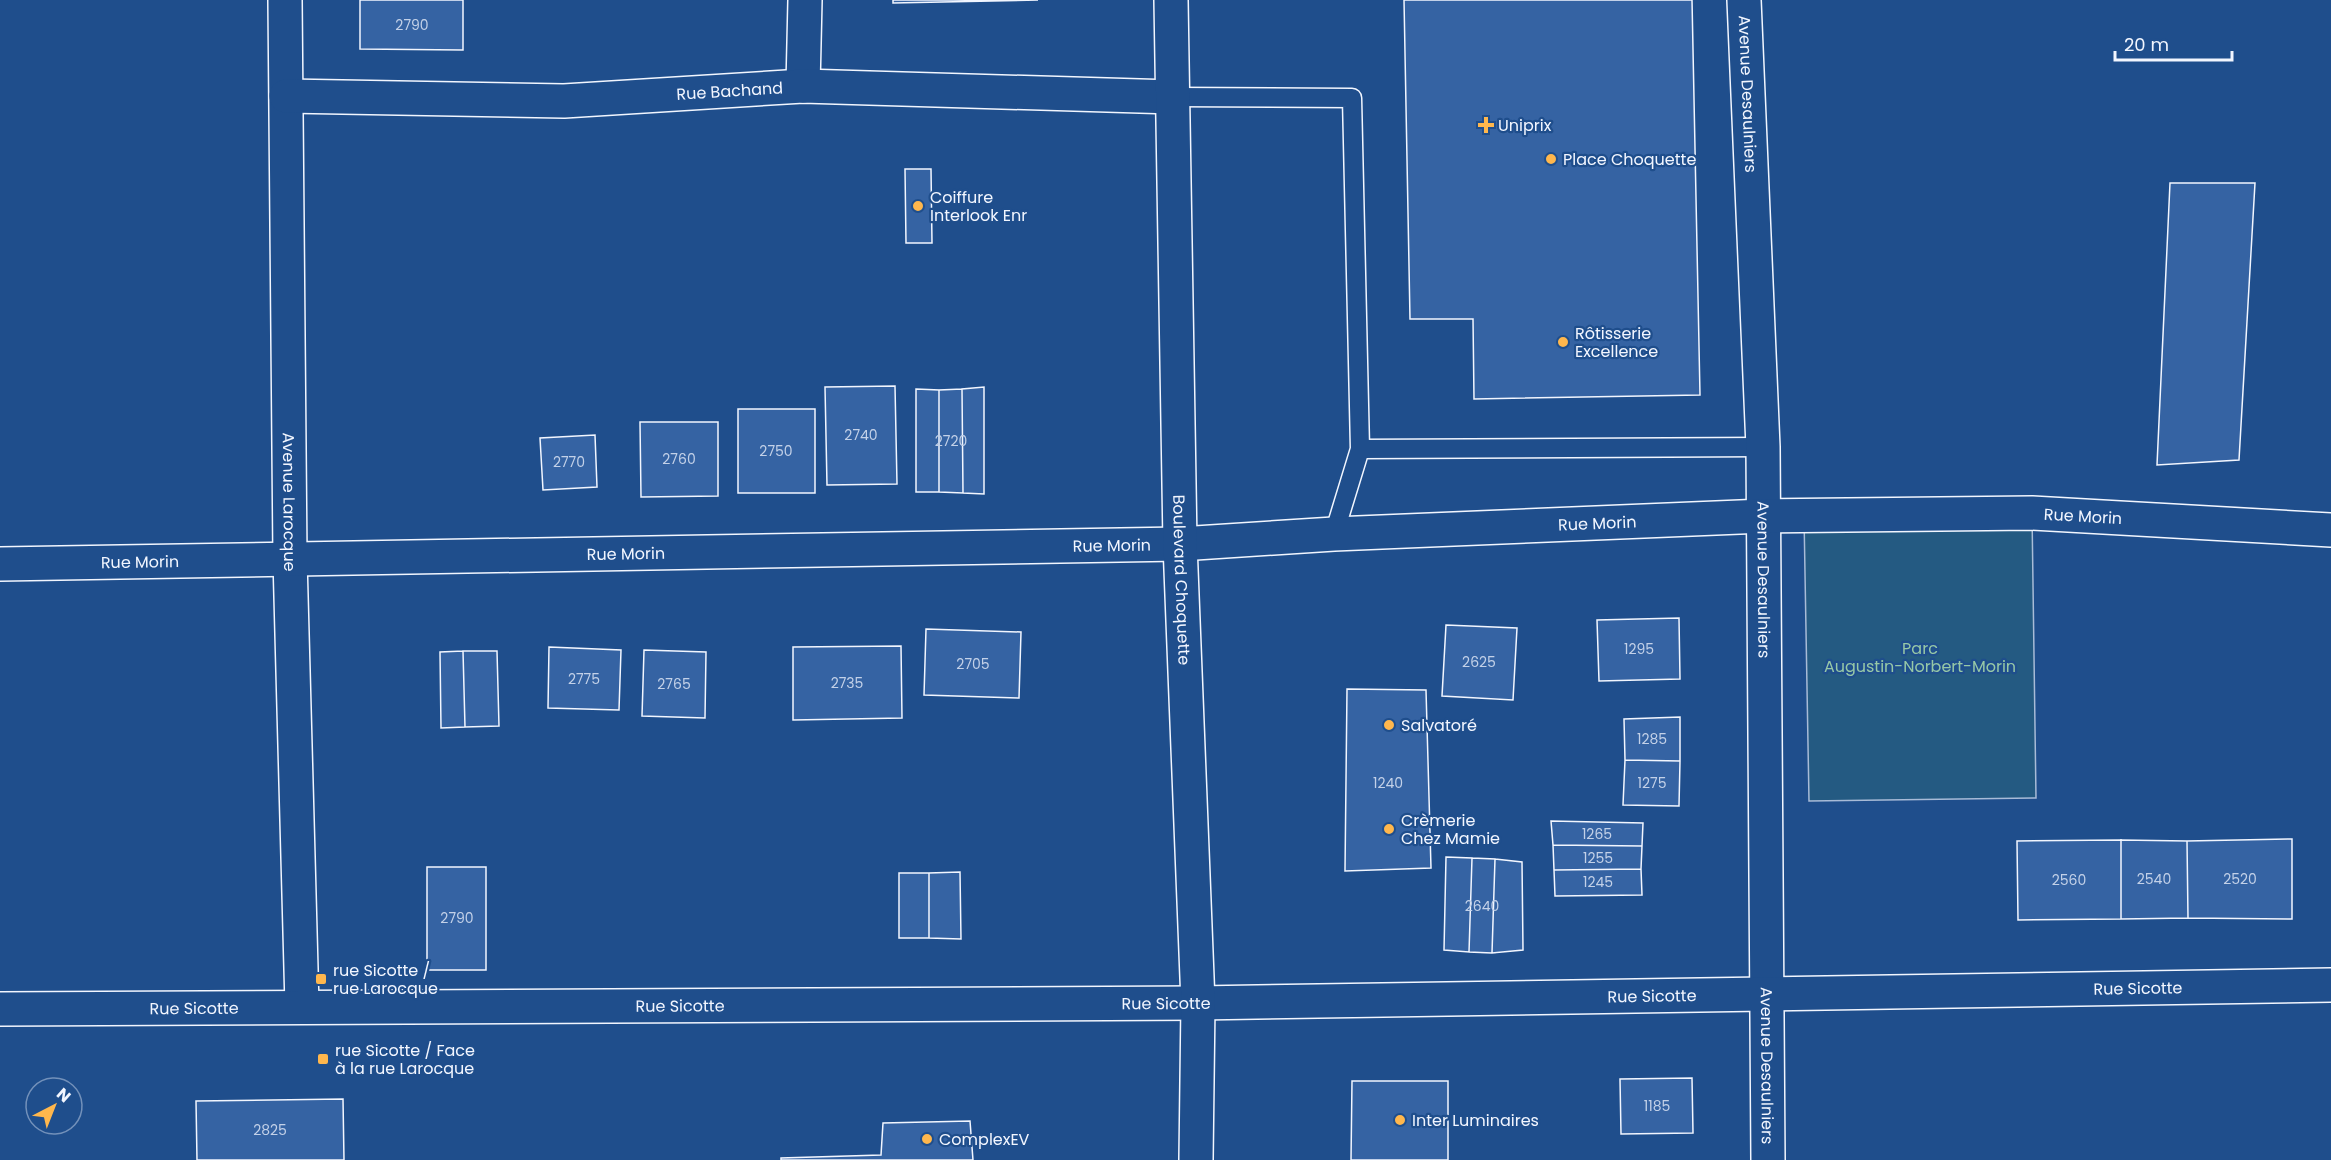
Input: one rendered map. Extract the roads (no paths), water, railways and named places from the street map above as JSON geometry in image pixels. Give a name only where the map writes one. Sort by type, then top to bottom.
[{"type":"street","name":"Avenue Larocque","points":[[285,0],[290,559],[302,1006]]},
{"type":"street","points":[[803,86],[805,0]]},
{"type":"street","name":"Boulevard Choquette","points":[[1171,0],[1180,544],[1198,1003],[1196,1160]]},
{"type":"street","name":"Avenue Desaulniers","points":[[1744,0],[1763,447],[1768,1160]]},
{"type":"street","name":"Rue Bachand","points":[[286,96],[564,100],[803,86],[1173,97]]},
{"type":"street","name":"Rue Morin","points":[[0,564],[1180,544],[1334,534],[1764,516],[2032,513],[2331,530]]},
{"type":"street","name":"Rue Sicotte","points":[[0,1009],[1198,1003],[2331,985]]},
{"type":"lane","points":[[1173,97],[1352,98],[1360,449],[1334,534]]},
{"type":"lane","points":[[1360,449],[1763,447]]},
{"type":"place","name":"Uniprix","points":[[1486,125]]},
{"type":"place","name":"Place Choquette","points":[[1551,159]]},
{"type":"place","name":"Coiffure Interlook Enr","points":[[918,206]]},
{"type":"place","name":"Rôtisserie Excellence","points":[[1563,342]]},
{"type":"place","name":"Salvatoré","points":[[1389,725]]},
{"type":"place","name":"Crèmerie Chez Mamie","points":[[1389,829]]},
{"type":"place","name":"rue Sicotte / rue Larocque","points":[[321,979]]},
{"type":"place","name":"rue Sicotte / Face à la rue Larocque","points":[[323,1059]]},
{"type":"place","name":"Inter Luminaires","points":[[1400,1120]]},
{"type":"place","name":"ComplexEV","points":[[927,1139]]},
{"type":"park label","name":"Parc Augustin-Norbert-Morin","points":[[1920,657]]}]
